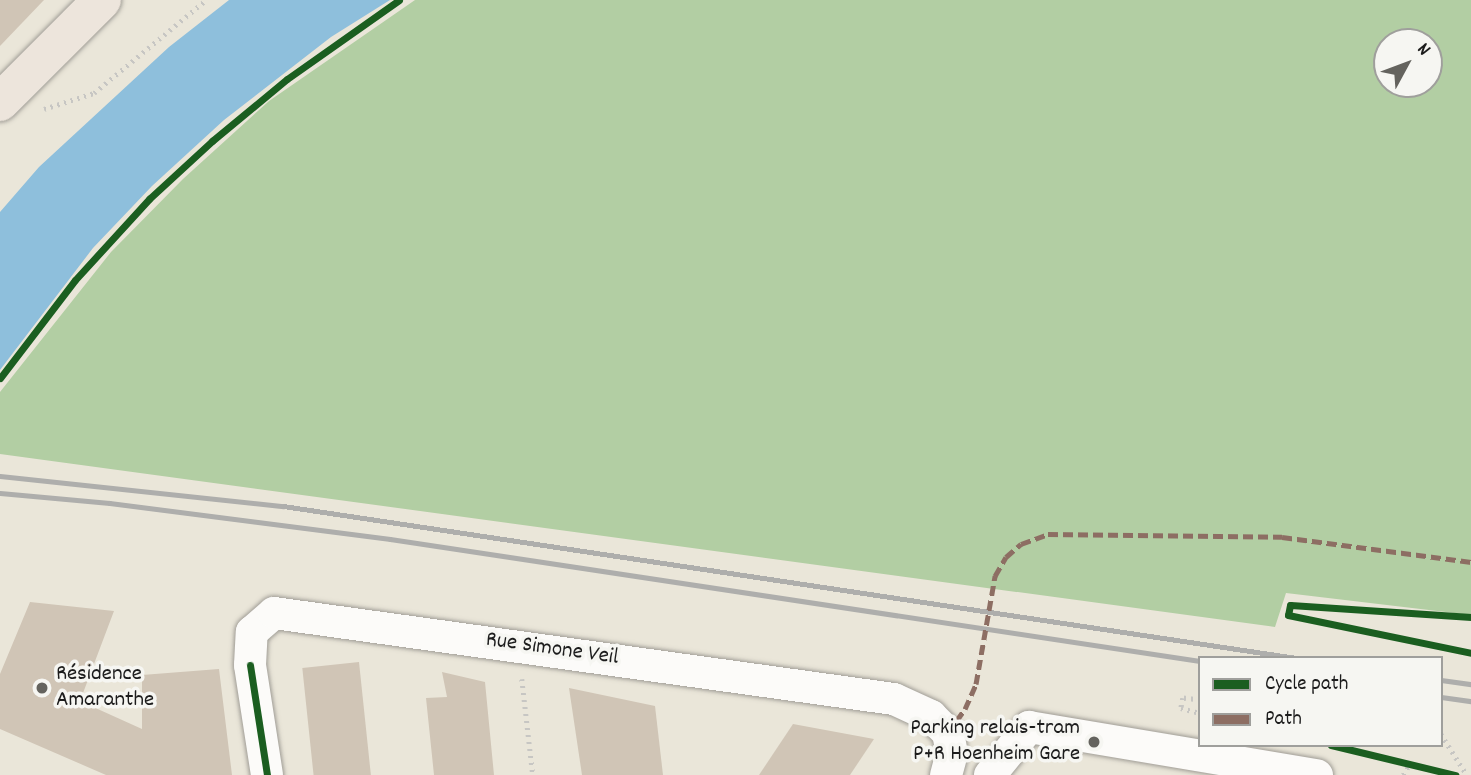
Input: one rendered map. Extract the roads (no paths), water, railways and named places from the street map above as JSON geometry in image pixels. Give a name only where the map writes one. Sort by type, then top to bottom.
[{"type":"main road","points":[[18,107],[92,3]]},
{"type":"street","name":"Rue Simone Veil","points":[[267,775],[250,664],[251,632],[274,613],[894,699],[931,716],[948,733],[952,752],[946,775]]},
{"type":"street","points":[[990,775],[1029,727],[1317,775]]},
{"type":"water","points":[[229,0],[390,0],[331,37],[224,120],[152,186],[93,248],[0,370],[0,212],[39,167],[169,47]]},
{"type":"railway","points":[[0,476],[283,506],[1284,656]]},
{"type":"railway","points":[[0,493],[110,503],[390,539],[1198,661]]},
{"type":"railway","points":[[1443,680],[1471,684]]},
{"type":"railway","points":[[1443,697],[1471,701]]},
{"type":"place","name":"Résidence Amaranthe","points":[[42,688]]},
{"type":"place","name":"Parking relais-tram P+R Hoenheim Gare","points":[[1094,742]]}]
